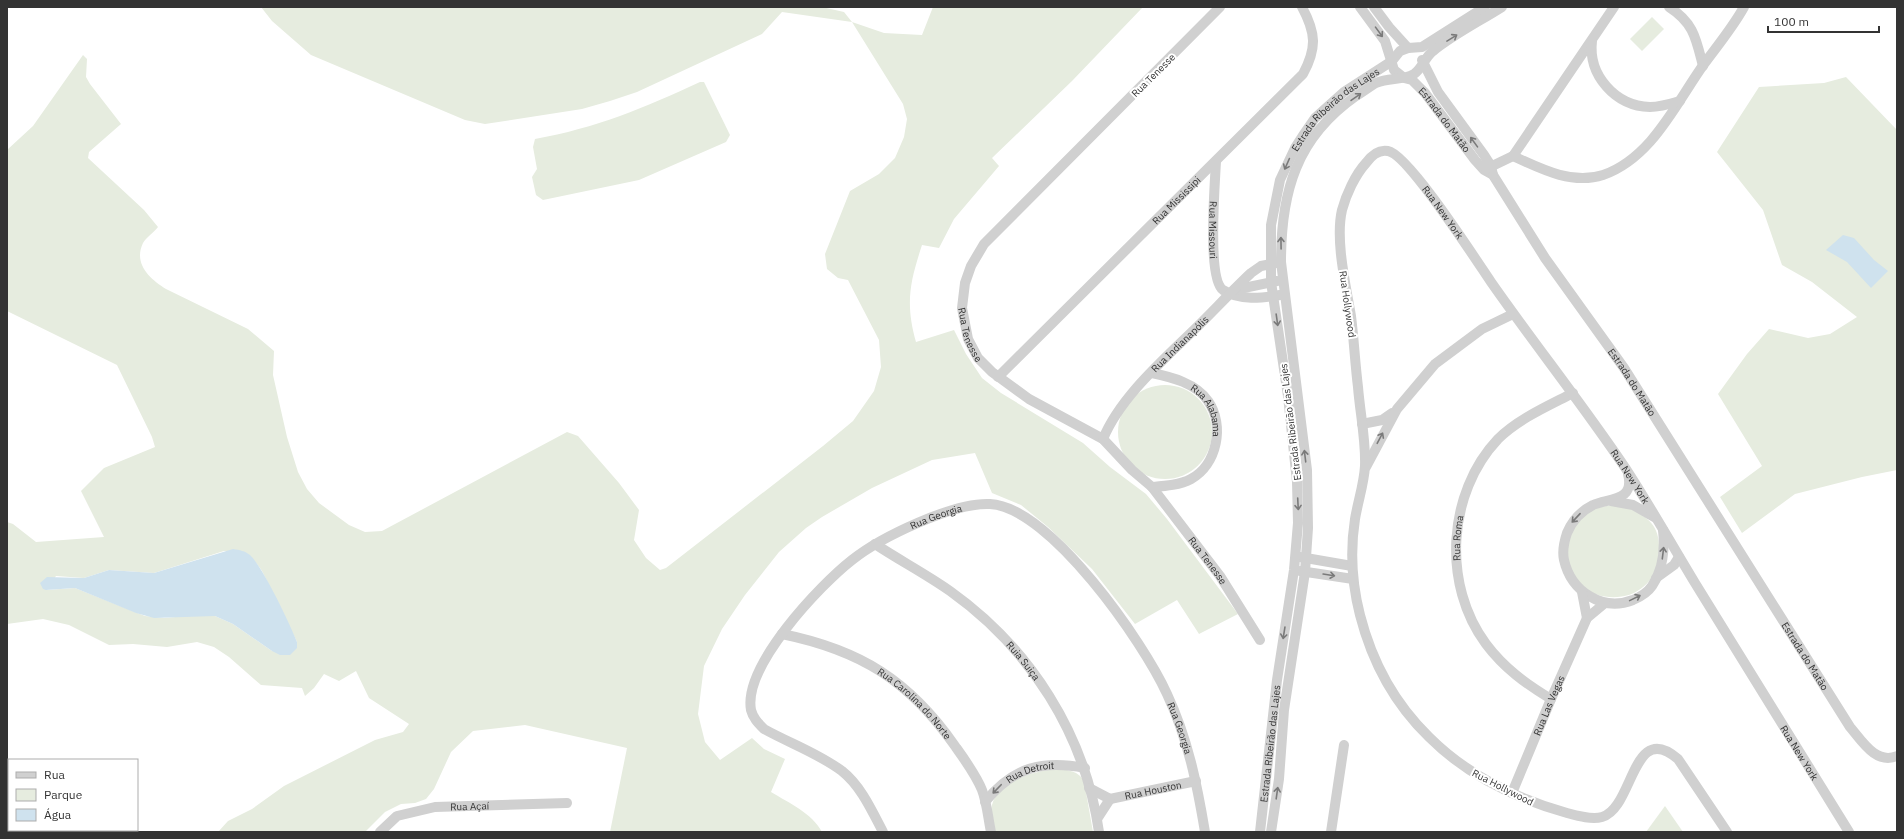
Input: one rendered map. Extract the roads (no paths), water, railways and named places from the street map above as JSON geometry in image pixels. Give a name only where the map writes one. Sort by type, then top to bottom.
[{"type":"street","name":"Rua Tenesse","points":[[1220,7],[984,244],[970,266],[965,283],[962,308],[964,324],[972,349],[983,364],[998,377],[1029,399],[1103,439],[1132,470],[1152,486],[1220,576],[1260,640]]},
{"type":"street","name":"Rua Mississipi","points":[[998,377],[1303,74],[1310,62],[1313,48],[1313,34],[1310,21],[1302,7]]},
{"type":"street","points":[[1374,7],[1389,28],[1408,48],[1414,49],[1418,52],[1438,92],[1489,170],[1513,156],[1615,8]]},
{"type":"street","points":[[1392,61],[1400,51],[1408,48],[1422,47],[1486,7]]},
{"type":"street","points":[[1404,78],[1417,72],[1422,62],[1432,51],[1502,7]]},
{"type":"street","points":[[1670,7],[1687,21],[1694,32],[1703,66]]},
{"type":"street","points":[[1513,156],[1546,171],[1581,178],[1603,175],[1627,162],[1646,147],[1680,101],[1744,7]]},
{"type":"street","name":"Estrada do Matão","points":[[1362,8],[1385,41],[1394,70],[1404,78],[1412,80],[1425,93],[1462,144],[1489,170],[1546,258],[1624,368],[1850,727],[1876,756],[1888,759],[1897,756]]},
{"type":"street","points":[[1593,39],[1591,50],[1593,62],[1603,83],[1613,94],[1624,101],[1649,107],[1662,106],[1680,101]]},
{"type":"street","name":"Estrada Ribeirão das Lajes","points":[[1260,832],[1277,680],[1294,570],[1299,510],[1288,396],[1271,282],[1270,263],[1273,209],[1280,180],[1295,148],[1315,118],[1344,92],[1392,61]]},
{"type":"street","name":"Estrada Ribeirão das Lajes","points":[[1271,832],[1279,779],[1284,710],[1305,572],[1308,528],[1307,470],[1281,262],[1281,234],[1287,192],[1300,158],[1325,121],[1345,104],[1375,83],[1385,79],[1404,78]]},
{"type":"street","name":"Rua New York","points":[[1379,152],[1384,150],[1393,152],[1405,162],[1448,220],[1513,314],[1573,393],[1627,470],[1849,832]]},
{"type":"street","name":"Rua Hollywood","points":[[1379,152],[1367,162],[1358,173],[1342,212],[1343,267],[1353,330],[1365,468],[1355,518],[1352,566],[1353,579],[1359,613],[1380,672],[1403,709],[1433,742],[1457,762],[1477,775],[1512,793],[1541,806],[1576,816],[1603,817],[1610,813],[1616,806],[1641,757],[1650,750],[1661,750],[1669,752],[1678,759],[1727,832]]},
{"type":"street","name":"Rua Missouri","points":[[1216,161],[1213,229],[1215,273],[1218,285],[1232,291]]},
{"type":"street","points":[[1270,263],[1281,262]]},
{"type":"street","name":"Rua Indianapólis","points":[[1103,439],[1116,414],[1152,373],[1251,273],[1270,263]]},
{"type":"street","points":[[1232,291],[1283,280]]},
{"type":"street","points":[[1232,291],[1242,298],[1285,295]]},
{"type":"street","name":"Rua Hollywood","points":[[1365,468],[1397,409],[1435,364],[1482,329],[1513,314]]},
{"type":"street","name":"Rua Alabama","points":[[1152,373],[1179,380],[1197,390],[1208,400],[1214,413],[1218,429],[1216,445],[1210,460],[1200,472],[1184,482],[1167,486],[1152,486]]},
{"type":"street","name":"Rua Roma","points":[[1551,699],[1531,687],[1505,666],[1486,644],[1472,621],[1464,599],[1456,566],[1456,537],[1459,515],[1466,490],[1476,470],[1498,439],[1530,416],[1573,393]]},
{"type":"street","points":[[1362,424],[1382,420],[1397,409]]},
{"type":"street","points":[[1627,470],[1630,482],[1626,492],[1620,497],[1593,505],[1578,515],[1570,525],[1564,542],[1563,558],[1568,574],[1582,592],[1605,603],[1625,603],[1636,598],[1652,586],[1656,578],[1662,555],[1663,528]]},
{"type":"street","points":[[1610,500],[1633,505],[1657,519]]},
{"type":"street","name":"Rua Georgia","points":[[883,832],[866,801],[855,785],[842,772],[823,759],[764,729],[756,722],[751,711],[754,686],[760,671],[782,634],[829,580],[852,560],[874,544],[915,524],[973,505],[991,504],[1007,508],[1020,514],[1043,531],[1088,575],[1150,660],[1168,695],[1183,735],[1196,781],[1205,832]]},
{"type":"street","name":"Ruia Suiça","points":[[874,544],[949,590],[1000,632],[1042,684],[1073,738],[1085,768],[1099,832]]},
{"type":"street","points":[[1295,556],[1352,566]]},
{"type":"street","points":[[1656,578],[1670,569],[1680,557]]},
{"type":"street","points":[[1294,570],[1353,579]]},
{"type":"street","points":[[1582,592],[1587,618]]},
{"type":"street","name":"Rua Las Vegas","points":[[1512,793],[1587,618],[1605,603]]},
{"type":"street","name":"Rua Carolina do Norte","points":[[782,634],[810,640],[839,649],[861,660],[910,692],[942,727],[959,751],[982,790],[991,832]]},
{"type":"street","points":[[1331,832],[1344,745]]},
{"type":"street","name":"Rua Detroit","points":[[985,802],[1001,784],[1026,769],[1056,765],[1085,768]]},
{"type":"street","name":"Rua Houston","points":[[1110,799],[1196,781]]},
{"type":"street","points":[[1089,788],[1110,799],[1097,819]]},
{"type":"street","name":"Rua Açaí","points":[[380,832],[398,816],[435,807],[567,803]]},
{"type":"water","points":[[1843,235],[1854,238],[1874,260],[1888,271],[1871,288],[1847,262],[1826,250]]},
{"type":"water","points":[[233,549],[250,555],[269,583],[297,642],[297,648],[290,655],[280,655],[272,651],[233,624],[215,616],[154,618],[136,613],[75,588],[46,590],[43,589],[40,583],[47,577],[84,578],[109,570],[154,573]]}]
